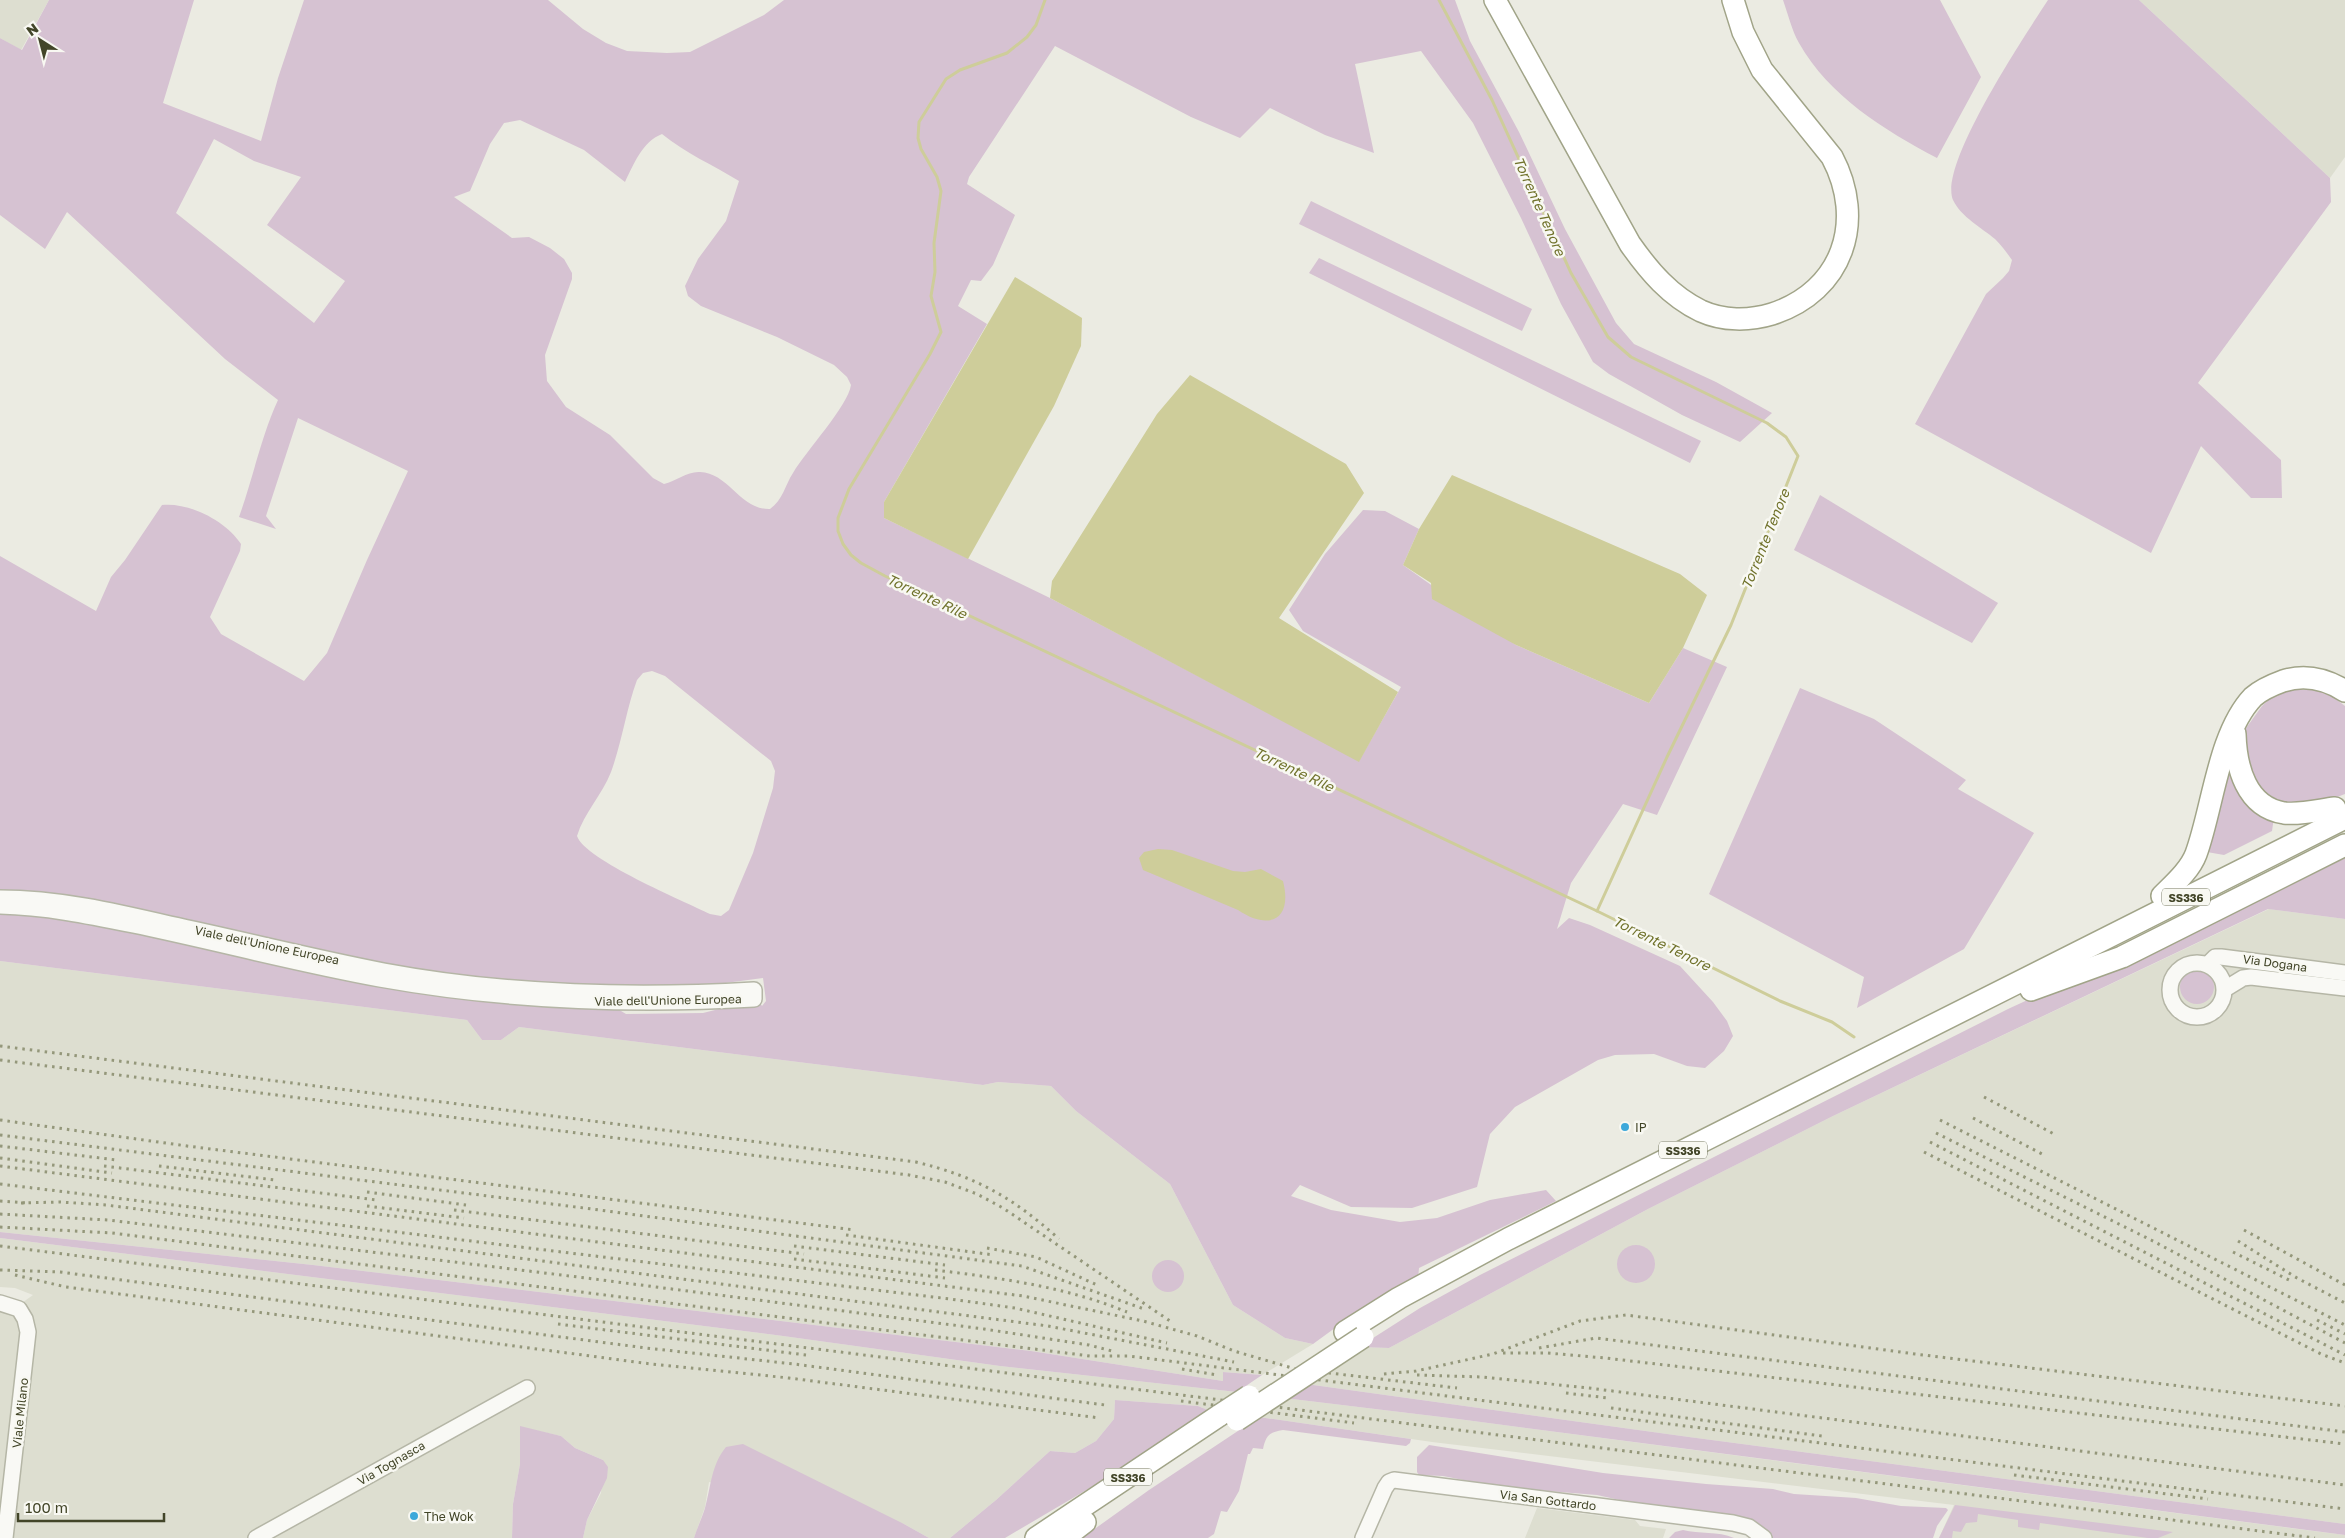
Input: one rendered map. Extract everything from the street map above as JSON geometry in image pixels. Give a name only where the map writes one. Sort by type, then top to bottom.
[{"type":"highway","points":[[1495,0],[1630,244],[1646,267],[1670,292],[1683,301],[1702,312],[1728,319],[1758,318],[1782,310],[1805,298],[1821,284],[1832,270],[1846,239],[1848,219],[1848,202],[1839,171],[1824,145],[1762,70],[1743,32],[1735,5]]},
{"type":"highway","points":[[2162,896],[2181,876],[2195,856],[2224,755],[2242,711],[2254,696],[2269,686],[2290,679],[2311,678],[2331,682],[2345,691]]},
{"type":"highway","points":[[2235,726],[2236,758],[2243,781],[2266,806],[2284,813],[2342,810]]},
{"type":"highway","points":[[2029,984],[2105,925],[2342,810]]},
{"type":"highway","name":"SS336","points":[[1036,1538],[1081,1516],[1354,1335],[2029,984],[2342,810]]},
{"type":"highway","name":"SS336","points":[[2029,984],[2345,832]]},
{"type":"highway","points":[[2029,984],[2122,957],[2345,845]]},
{"type":"highway","points":[[1024,1538],[1081,1516]]},
{"type":"highway","points":[[1062,1538],[1081,1516]]},
{"type":"street","name":"Viale dell'Unione Europea","points":[[0,898],[78,904],[384,971],[441,980],[576,993],[689,995],[754,990],[754,998],[693,1002],[587,1001],[494,995],[379,979],[78,914],[0,906]]},
{"type":"street","name":"Via Dogana","points":[[2345,972],[2215,957],[2208,964],[2197,962],[2186,964],[2178,969],[2171,979],[2169,988],[2172,1002],[2185,1015],[2196,1018],[2212,1013],[2221,1003],[2224,988],[2243,978],[2251,977],[2345,988]]},
{"type":"street","points":[[2208,964],[2221,976],[2224,988]]},
{"type":"street","name":"Viale Milano","points":[[0,1303],[19,1309],[25,1319],[28,1332],[5,1538]]},
{"type":"street","name":"Via Tognasca","points":[[256,1538],[527,1388]]},
{"type":"street","name":"Via San Gottardo","points":[[1363,1538],[1385,1488],[1394,1480],[1733,1523],[1749,1527],[1764,1538]]},
{"type":"shaded area","points":[[0,0],[49,0],[21,50],[0,38]]},
{"type":"shaded area","points":[[49,0],[194,0],[163,103],[261,141],[278,78],[304,0],[548,0],[583,29],[606,43],[627,51],[667,53],[690,52],[764,15],[784,0],[1455,0],[1470,41],[1519,132],[1565,229],[1616,323],[1634,344],[1716,382],[1772,413],[1740,442],[1682,415],[1609,374],[1593,362],[1561,304],[1521,218],[1473,123],[1421,51],[1355,64],[1374,153],[1325,135],[1270,108],[1240,138],[1191,117],[1055,46],[969,177],[967,184],[1015,215],[993,265],[981,281],[971,280],[958,306],[987,324],[884,502],[884,518],[1050,598],[1359,761],[1401,687],[1303,631],[1289,610],[1325,554],[1363,510],[1385,511],[1419,529],[1403,565],[1516,645],[1649,703],[1683,648],[1727,667],[1657,815],[1623,804],[1571,883],[1557,929],[1569,918],[1590,925],[1680,966],[1713,1002],[1727,1021],[1733,1036],[1724,1051],[1705,1068],[1687,1066],[1654,1054],[1615,1055],[1598,1060],[1515,1107],[1490,1134],[1477,1187],[1412,1208],[1351,1207],[1300,1185],[1291,1196],[1331,1210],[1400,1222],[1437,1218],[1490,1200],[1546,1190],[1556,1201],[1419,1268],[1418,1279],[1361,1309],[1313,1344],[1285,1338],[1233,1305],[1170,1184],[1076,1111],[1051,1086],[998,1082],[983,1085],[519,1027],[501,1040],[482,1040],[467,1020],[0,961],[0,911],[77,919],[616,1008],[626,1014],[703,1013],[731,1006],[760,1003],[762,1006],[766,1001],[763,978],[680,989],[560,987],[467,978],[0,892],[0,556],[96,611],[111,577],[125,560],[162,505],[173,505],[195,510],[217,521],[241,544],[240,551],[210,617],[221,634],[304,681],[327,653],[408,471],[298,418],[266,516],[276,529],[239,517],[267,428],[278,400],[225,359],[67,212],[45,249],[0,215],[0,38],[22,50]],"holes":[[[520,120],[584,150],[625,182],[635,161],[644,148],[649,142],[662,134],[690,153],[739,181],[726,221],[698,259],[685,286],[688,296],[701,306],[777,337],[834,365],[847,377],[851,385],[842,405],[799,464],[778,501],[770,509],[750,504],[727,484],[710,474],[691,473],[664,484],[653,478],[610,435],[566,407],[547,381],[545,355],[572,279],[572,273],[564,259],[550,248],[529,237],[512,238],[454,197],[470,191],[490,144],[504,123]],[[214,139],[254,161],[301,177],[267,225],[345,281],[314,323],[176,213]],[[652,671],[665,676],[771,761],[775,771],[773,788],[753,853],[729,910],[721,916],[710,914],[616,868],[584,846],[577,836],[611,772],[633,691],[637,680],[643,673]]]},
{"type":"shaded area","points":[[1783,0],[1940,0],[1981,77],[1937,158],[1897,136],[1859,110],[1826,79],[1811,62],[1799,43]]},
{"type":"shaded area","points":[[2048,0],[2139,0],[2330,178],[2331,202],[2198,383],[2281,460],[2282,498],[2251,498],[2201,446],[2151,553],[1915,424],[1986,294],[2009,271],[2012,260],[1995,239],[1961,212],[1953,200],[1952,183],[1958,159],[1971,130],[2004,69]]},
{"type":"shaded area","points":[[2139,0],[2345,0],[2345,157],[2330,178]]},
{"type":"shaded area","points":[[1311,201],[1532,309],[1522,331],[1299,224]]},
{"type":"shaded area","points":[[1319,258],[1701,441],[1690,463],[1309,273]]},
{"type":"shaded area","points":[[1015,277],[1082,318],[1081,346],[1054,406],[968,559],[884,518],[884,502]]},
{"type":"shaded area","points":[[1190,375],[1346,464],[1364,493],[1279,618],[1398,692],[1359,762],[1050,598],[1052,581],[1157,414]]},
{"type":"shaded area","points":[[1452,475],[1680,574],[1707,595],[1683,648],[1649,703],[1516,645],[1432,599],[1431,583],[1403,565],[1419,529]]},
{"type":"shaded area","points":[[1820,495],[1998,603],[1972,643],[1794,550]]},
{"type":"shaded area","points":[[1800,688],[1874,719],[1966,780],[1958,789],[2034,833],[1964,949],[1857,1008],[1864,977],[1709,894]]},
{"type":"shaded area","points":[[2300,689],[2325,691],[2345,706],[2345,794],[2306,805],[2282,802],[2259,789],[2247,775],[2244,731],[2262,706],[2276,693]]},
{"type":"shaded area","points":[[2228,768],[2233,782],[2247,804],[2274,817],[2272,831],[2224,855],[2207,852]]},
{"type":"shaded area","points":[[1158,849],[1172,850],[1233,871],[1245,872],[1261,869],[1283,881],[1285,905],[1276,918],[1260,920],[1143,870],[1139,858],[1144,852]]},
{"type":"shaded area","points":[[2345,853],[2345,919],[2268,909],[1833,1116],[1648,1209],[1389,1348],[1359,1347],[1420,1308],[1480,1275],[2008,1009]]},
{"type":"shaded area","points":[[2269,909],[2345,919],[2345,1524],[1306,1384],[1359,1347],[1389,1348],[1648,1209],[1833,1116]]},
{"type":"shaded area","points":[[0,961],[467,1020],[482,1040],[501,1040],[519,1027],[983,1085],[998,1082],[1051,1086],[1076,1111],[1170,1184],[1233,1305],[1285,1338],[1313,1344],[1262,1375],[1223,1372],[1223,1381],[1031,1351],[313,1265],[0,1232]]},
{"type":"shaded area","points":[[2197,970],[2209,975],[2214,987],[2209,999],[2197,1004],[2185,999],[2180,987],[2185,975]]},
{"type":"shaded area","points":[[0,1232],[313,1265],[1031,1351],[1223,1381],[1223,1372],[1262,1375],[1237,1392],[1000,1366],[783,1336],[0,1238]]},
{"type":"shaded area","points":[[0,1238],[783,1336],[1000,1366],[1237,1392],[1210,1411],[1198,1406],[1115,1400],[1114,1419],[1096,1441],[1075,1453],[1050,1451],[996,1500],[950,1538],[929,1538],[904,1524],[709,1482],[705,1507],[694,1538],[583,1538],[587,1520],[601,1493],[603,1460],[575,1448],[561,1436],[520,1427],[520,1464],[513,1504],[512,1538],[0,1538],[0,1309],[12,1310],[33,1295],[15,1288],[0,1287]]},
{"type":"shaded area","points":[[1636,1245],[1643,1246],[1649,1251],[1654,1257],[1654,1271],[1649,1277],[1643,1282],[1636,1283],[1629,1282],[1623,1277],[1618,1271],[1617,1264],[1618,1257],[1623,1251],[1629,1246]]},
{"type":"shaded area","points":[[1168,1260],[1180,1264],[1184,1276],[1180,1288],[1168,1292],[1156,1288],[1152,1276],[1156,1264]]},
{"type":"shaded area","points":[[1306,1384],[2345,1524],[2345,1535],[1284,1398]]},
{"type":"shaded area","points":[[1284,1398],[2345,1535],[2345,1538],[1939,1538],[1954,1505],[1432,1442],[1259,1417]]},
{"type":"shaded area","points":[[1115,1400],[1198,1406],[1210,1411],[1122,1469],[1005,1538],[950,1538],[996,1500],[1050,1451],[1075,1453],[1096,1441],[1114,1419]]},
{"type":"shaded area","points":[[1259,1417],[1411,1439],[1410,1443],[1406,1446],[1283,1430],[1275,1432],[1267,1437],[1263,1449],[1253,1448],[1250,1454],[1248,1454],[1239,1491],[1227,1512],[1221,1511],[1214,1534],[1208,1538],[1082,1538],[1149,1490]]},
{"type":"shaded area","points":[[520,1426],[561,1436],[575,1448],[603,1460],[608,1467],[607,1478],[587,1520],[583,1538],[512,1538],[513,1504],[520,1464]]},
{"type":"shaded area","points":[[743,1444],[929,1538],[694,1538],[705,1508],[717,1461],[726,1447]]},
{"type":"shaded area","points":[[1429,1445],[1603,1473],[1773,1489],[1794,1494],[1856,1498],[1901,1506],[1946,1508],[1948,1510],[1937,1526],[1933,1538],[1764,1538],[1647,1506],[1597,1495],[1499,1487],[1443,1476],[1419,1475],[1417,1472],[1417,1457]]},
{"type":"shaded area","points":[[1955,1505],[2173,1532],[2158,1538],[2148,1538],[2040,1523],[2039,1530],[2018,1527],[2018,1520],[1978,1514],[1977,1522],[1966,1523],[1961,1532],[1953,1531],[1952,1538],[1939,1538]]},
{"type":"shaded area","points":[[1537,1508],[1635,1520],[1640,1526],[1666,1529],[1663,1538],[1525,1538]]},
{"type":"shaded area","points":[[1683,1530],[1722,1534],[1734,1538],[1669,1538],[1675,1532]]},
{"type":"waterway","name":"Torrente Rile","points":[[1045,0],[1036,25],[1027,37],[1007,53],[960,70],[946,79],[919,122],[918,138],[921,149],[937,177],[941,191],[934,243],[935,272],[931,296],[941,332],[930,354],[849,489],[838,518],[838,531],[843,544],[851,555],[861,563],[885,576],[1597,911],[1780,1001],[1832,1022],[1854,1037]]},
{"type":"waterway","name":"Torrente Tenore","points":[[1439,0],[1492,100],[1571,273],[1608,337],[1631,357],[1767,423],[1786,437],[1798,456],[1731,625],[1667,757],[1597,911]]},
{"type":"railway","points":[[0,1046],[916,1162],[957,1174],[993,1190],[1025,1211],[1059,1239]]},
{"type":"railway","points":[[0,1060],[909,1175],[945,1182],[977,1194],[1003,1208],[1173,1323]]},
{"type":"railway","points":[[1984,1097],[2054,1134]]},
{"type":"railway","points":[[1973,1118],[2044,1155]]},
{"type":"railway","points":[[0,1120],[187,1146],[855,1230]]},
{"type":"railway","points":[[1940,1120],[2345,1325]]},
{"type":"railway","points":[[1936,1133],[2151,1240],[2345,1343]]},
{"type":"railway","points":[[0,1135],[584,1208],[1022,1266],[1144,1309]]},
{"type":"railway","points":[[1930,1142],[2345,1355]]},
{"type":"railway","points":[[0,1146],[117,1160]]},
{"type":"railway","points":[[1924,1152],[2321,1354],[2345,1363]]},
{"type":"railway","points":[[0,1158],[112,1173]]},
{"type":"railway","points":[[0,1166],[1023,1296],[1143,1321],[1197,1336],[1234,1351],[1299,1370]]},
{"type":"railway","points":[[104,1166],[377,1200]]},
{"type":"railway","points":[[159,1166],[275,1180]]},
{"type":"railway","points":[[0,1184],[950,1299],[1015,1308],[1167,1343]]},
{"type":"railway","points":[[367,1192],[466,1205]]},
{"type":"railway","points":[[0,1201],[27,1203]]},
{"type":"railway","points":[[21,1203],[60,1202],[106,1205],[1048,1326],[1234,1362]]},
{"type":"railway","points":[[367,1206],[464,1218]]},
{"type":"railway","points":[[454,1210],[804,1254]]},
{"type":"railway","points":[[0,1214],[108,1220],[586,1278],[984,1329],[1089,1345],[1112,1351]]},
{"type":"railway","points":[[0,1227],[112,1233],[1090,1356],[1129,1356],[2345,1509]]},
{"type":"railway","points":[[2244,1230],[2345,1285]]},
{"type":"railway","points":[[846,1235],[994,1255]]},
{"type":"railway","points":[[2238,1241],[2297,1278],[2345,1303]]},
{"type":"railway","points":[[0,1246],[2315,1538]]},
{"type":"railway","points":[[794,1246],[945,1265]]},
{"type":"railway","points":[[987,1248],[1036,1257],[1097,1285]]},
{"type":"railway","points":[[2233,1252],[2293,1282]]},
{"type":"railway","points":[[794,1259],[945,1278]]},
{"type":"railway","points":[[0,1270],[60,1272],[1105,1405]]},
{"type":"railway","points":[[935,1270],[984,1276],[1057,1290],[1104,1303],[1127,1312]]},
{"type":"railway","points":[[15,1275],[66,1287],[651,1364],[789,1378],[1100,1418]]},
{"type":"railway","points":[[1384,1374],[1416,1371],[1493,1354],[1580,1321],[1626,1315],[1915,1354],[2345,1406]]},
{"type":"railway","points":[[2317,1320],[2345,1334]]},
{"type":"railway","points":[[558,1324],[806,1355]]},
{"type":"railway","points":[[1539,1348],[1596,1338],[2345,1432]]},
{"type":"railway","points":[[1503,1353],[1548,1353],[1605,1358],[2345,1444]]},
{"type":"railway","points":[[1182,1369],[1217,1375]]},
{"type":"railway","points":[[1321,1372],[1457,1388]]},
{"type":"railway","points":[[1417,1375],[1483,1377],[1589,1388],[2345,1485]]},
{"type":"railway","points":[[1566,1393],[1608,1398]]},
{"type":"railway","points":[[1181,1401],[1354,1423]]},
{"type":"railway","points":[[1611,1408],[1822,1436]]},
{"type":"railway","points":[[2014,1475],[2208,1499]]},
{"type":"place","name":"IP","points":[[1625,1127]]},
{"type":"place","name":"The Wok","points":[[414,1516]]}]
